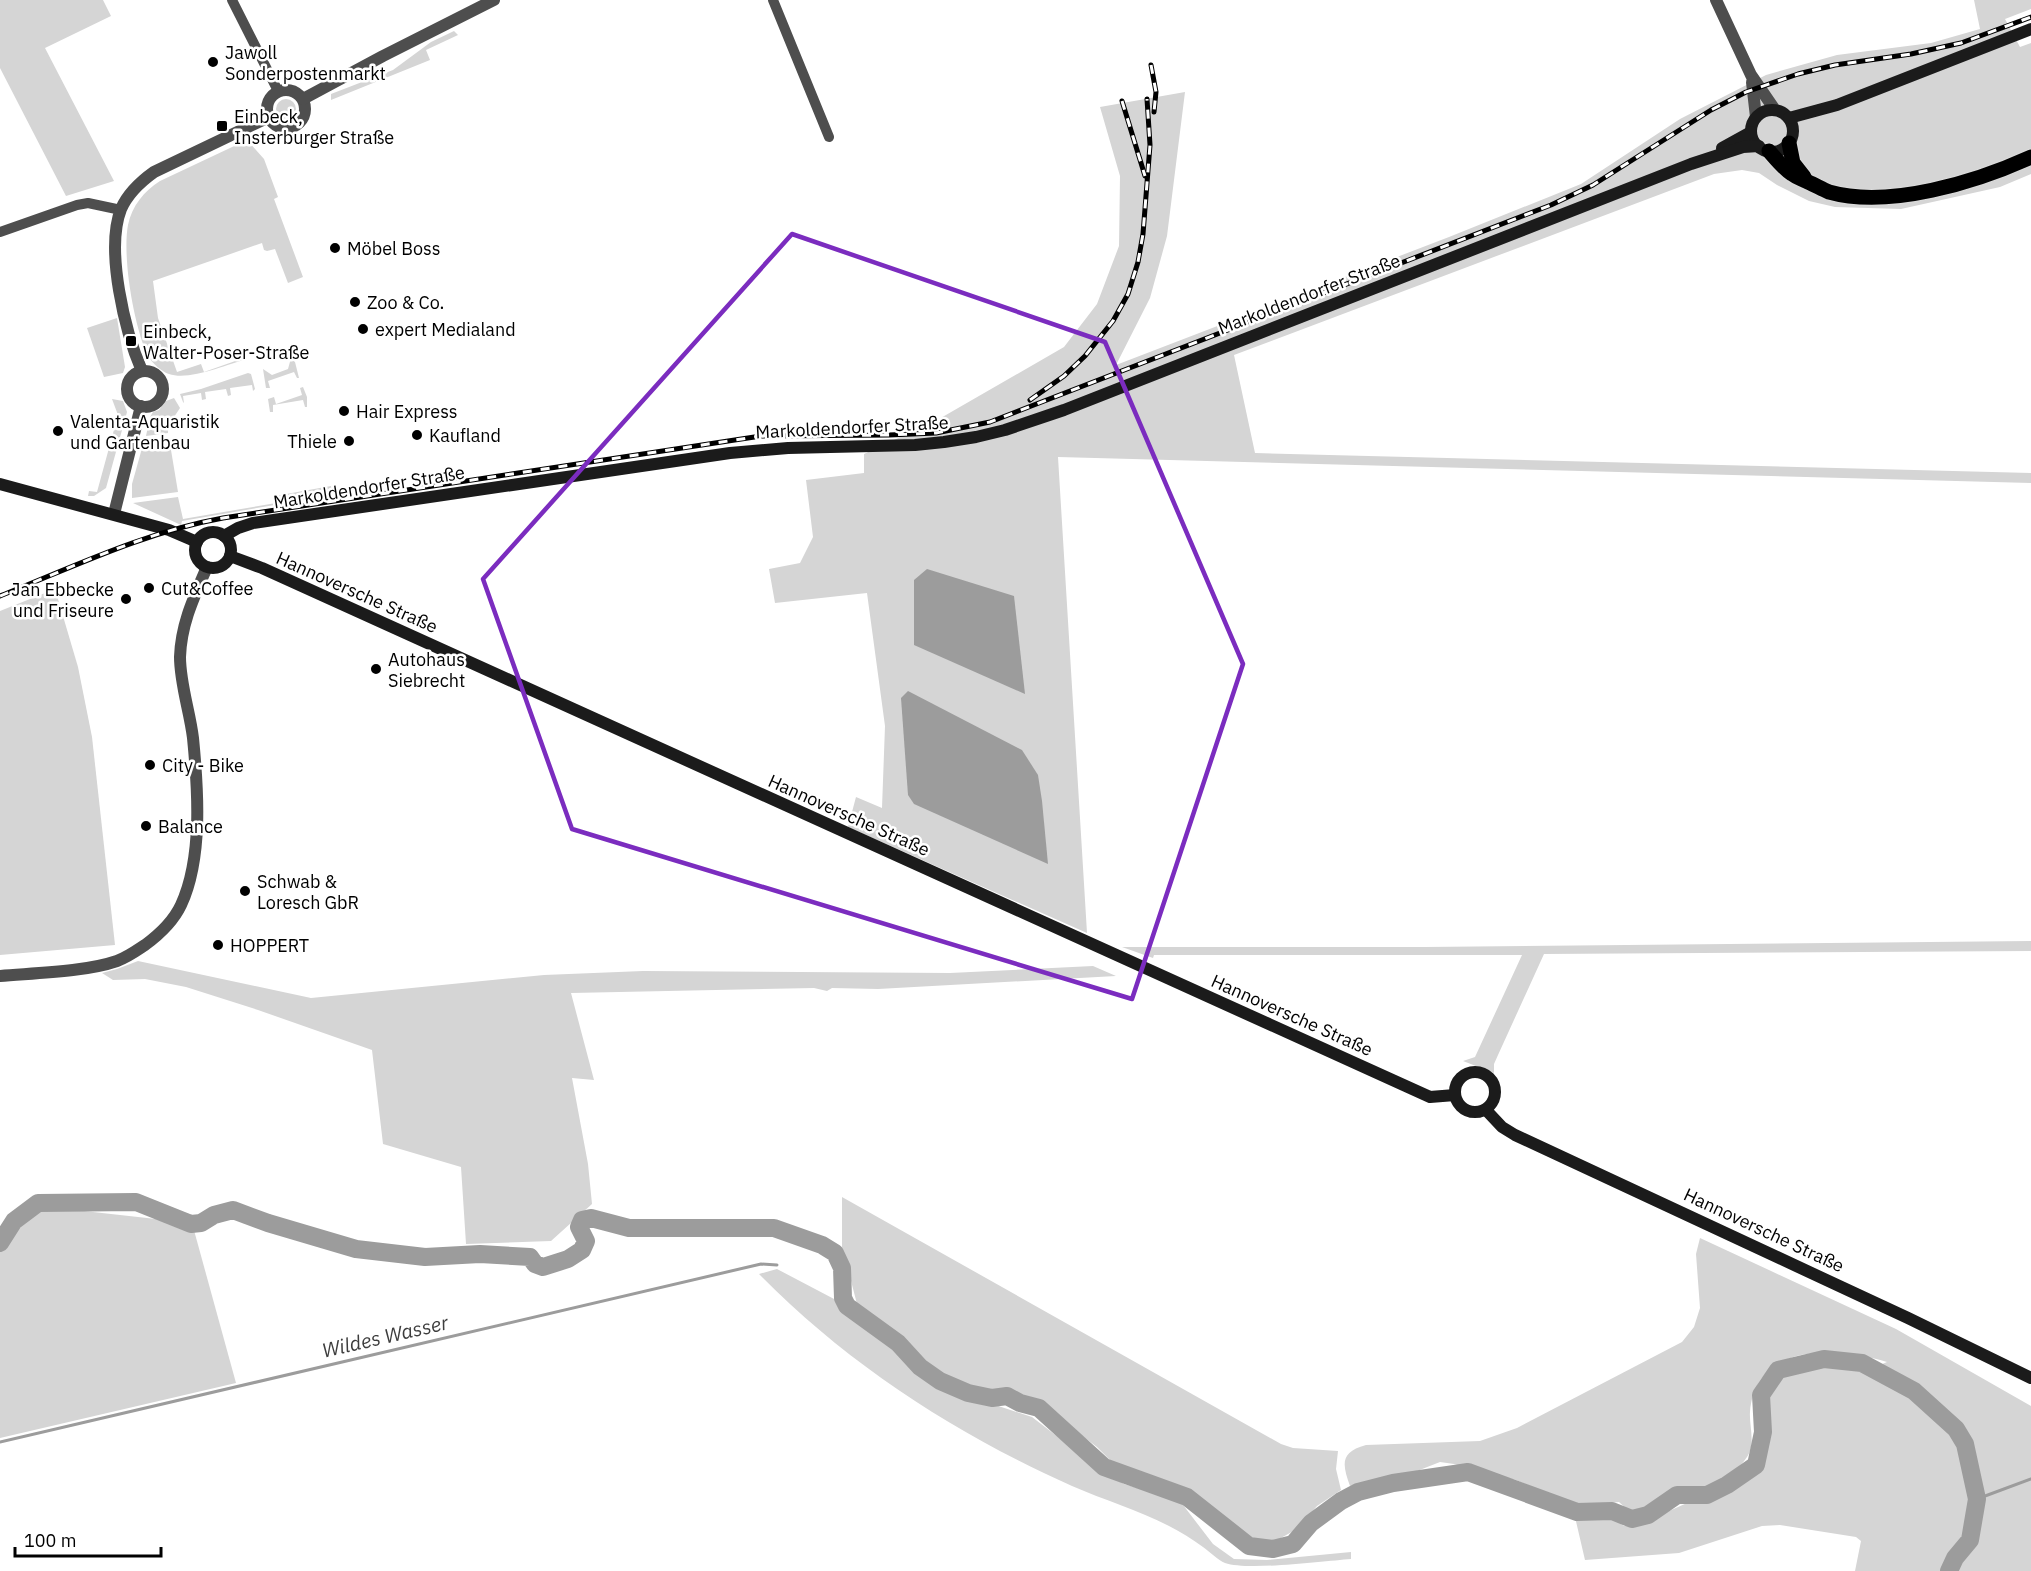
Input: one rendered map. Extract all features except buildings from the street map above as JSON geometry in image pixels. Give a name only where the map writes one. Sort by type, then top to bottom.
[{"type":"main road","points":[[1764,149],[1776,151],[1805,122],[1837,105],[2028,31]]},
{"type":"main road","points":[[1837,105],[1788,117],[1775,110],[1768,110],[1756,117],[1751,132],[1753,138],[1790,173],[1827,191],[1843,195],[1895,195],[1959,183],[2031,157]]},
{"type":"main road","points":[[1788,117],[1793,163],[1807,181]]},
{"type":"main road","name":"Markoldendorfer Straße","points":[[1691,164],[1751,132]]},
{"type":"main road","name":"Markoldendorfer Straße","points":[[224,536],[253,523],[730,453],[788,448],[915,445],[976,437],[1064,410],[1691,164],[1743,147],[1764,149]]},
{"type":"main road","points":[[0,484],[169,530],[198,542]]},
{"type":"main road","points":[[217,533],[224,536],[231,545],[230,556],[222,566],[207,567],[199,561],[196,555],[198,542],[202,536],[217,533]]},
{"type":"main road","name":"Hannoversche Straße","points":[[230,556],[1430,1097],[1455,1095],[1464,1109],[1475,1112],[1486,1110],[1502,1127],[1515,1135],[1908,1318],[2031,1378]]},
{"type":"main road","points":[[1455,1095],[1457,1084],[1463,1076],[1473,1072],[1483,1074],[1493,1082],[1496,1094],[1491,1106],[1486,1110]]},
{"type":"street","points":[[232,0],[278,91]]},
{"type":"street","points":[[303,99],[382,56],[494,0]]},
{"type":"street","points":[[773,0],[829,137]]},
{"type":"street","points":[[1716,0],[1751,75],[1775,110]]},
{"type":"street","points":[[1751,75],[1756,117]]},
{"type":"street","points":[[291,90],[297,92],[303,99],[306,109],[305,116],[302,122],[293,127],[277,126],[269,117],[267,105],[278,91],[291,90]]},
{"type":"street","points":[[142,371],[131,341],[117,271],[115,234],[121,210],[138,183],[154,172],[269,117]]},
{"type":"street","points":[[0,232],[88,203],[121,210]]},
{"type":"street","points":[[142,371],[158,376],[163,387],[160,398],[146,406],[133,401],[128,389],[130,380],[142,371]]},
{"type":"street","points":[[114,514],[141,406]]},
{"type":"street","points":[[0,976],[88,967],[117,961],[133,954],[153,939],[167,926],[180,906],[191,874],[197,831],[193,737],[180,660],[182,628],[207,567]]},
{"type":"highlighted area","points":[[792,234],[1105,342],[1243,664],[1132,999],[572,829],[483,579]]},
{"type":"shaded area","points":[[0,0],[103,0],[111,16],[45,48],[114,181],[66,196],[0,68]]},
{"type":"shaded area","points":[[1974,0],[2031,0],[2031,9],[2005,19],[2020,47],[2031,43],[2031,174],[2000,187],[1901,209],[1835,207],[1809,201],[1759,173],[1742,170],[1714,174],[1234,355],[1255,453],[2031,473],[2031,483],[1058,457],[1087,933],[848,827],[856,797],[882,808],[885,726],[867,593],[775,603],[769,569],[800,563],[813,537],[806,480],[864,473],[864,454],[939,419],[1064,347],[1097,304],[1119,246],[1120,176],[1100,107],[1185,92],[1167,236],[1150,298],[1116,365],[1581,184],[1680,119],[1766,75],[1837,55],[1931,43],[1980,29]]},
{"type":"shaded area","points":[[454,31],[458,35],[426,50],[430,60],[331,100],[331,94],[393,70],[431,42]]},
{"type":"shaded area","points":[[286,99],[293,102],[296,109],[293,116],[286,119],[279,116],[276,109],[279,102]]},
{"type":"shaded area","points":[[247,140],[264,159],[278,197],[274,199],[303,277],[288,283],[275,249],[264,250],[262,243],[153,281],[158,318],[177,372],[201,364],[204,372],[197,374],[177,376],[160,369],[148,356],[138,328],[128,273],[128,225],[139,200],[160,181]]},
{"type":"shaded area","points":[[117,318],[125,367],[123,373],[104,377],[87,328]]},
{"type":"shaded area","points":[[243,350],[246,359],[204,372],[241,359],[240,351]]},
{"type":"shaded area","points":[[291,358],[295,362],[299,378],[294,372],[268,381],[270,388],[266,388],[263,369],[272,375],[288,369]]},
{"type":"shaded area","points":[[251,374],[255,389],[253,391],[252,385],[230,388],[231,395],[228,396],[226,389],[205,392],[206,399],[202,400],[201,393],[183,396],[183,402],[180,394]]},
{"type":"shaded area","points":[[303,387],[307,397],[307,407],[303,400],[273,405],[273,412],[270,412],[268,399],[274,397],[276,404],[302,395],[300,388]]},
{"type":"shaded area","points":[[174,398],[180,408],[168,426],[168,433],[146,436],[153,412],[159,410],[166,401]]},
{"type":"shaded area","points":[[112,399],[123,401],[127,412],[106,488],[94,496],[88,496],[89,491],[97,492],[118,415]]},
{"type":"shaded area","points":[[169,438],[178,492],[132,498],[132,484],[144,441]]},
{"type":"shaded area","points":[[331,486],[333,495],[182,521],[181,525],[133,503],[178,497],[183,519],[276,503],[275,496]]},
{"type":"shaded area","points":[[927,569],[1014,596],[1025,694],[914,645],[914,580]]},
{"type":"shaded area","points":[[55,589],[78,667],[92,737],[115,945],[0,955],[0,611]]},
{"type":"shaded area","points":[[908,691],[1022,750],[1038,775],[1048,864],[914,804],[908,795],[901,698]]},
{"type":"shaded area","points":[[2031,941],[2031,951],[1544,954],[1494,1064],[1494,1073],[1463,1061],[1475,1057],[1522,955],[1154,955],[1153,958],[1122,947],[1425,947]]},
{"type":"shaded area","points":[[138,961],[311,998],[544,975],[643,971],[950,973],[1093,966],[1116,976],[878,989],[832,988],[827,991],[814,988],[571,993],[594,1080],[572,1078],[588,1164],[592,1204],[551,1241],[466,1244],[461,1167],[383,1144],[372,1050],[186,987],[145,979],[113,980],[102,973]]},
{"type":"shaded area","points":[[842,1197],[1281,1444],[1293,1448],[1338,1451],[1336,1469],[1341,1490],[1317,1506],[1297,1529],[1272,1543],[1251,1543],[1192,1492],[1115,1465],[1097,1447],[1031,1397],[1020,1396],[1010,1390],[987,1391],[964,1387],[931,1370],[894,1330],[868,1315],[857,1304],[849,1264],[842,1250]]},
{"type":"shaded area","points":[[39,1206],[192,1223],[236,1383],[0,1438],[0,1250],[17,1223]]},
{"type":"shaded area","points":[[1700,1238],[1896,1329],[2031,1406],[2031,1571],[1855,1571],[1861,1541],[1856,1537],[1780,1525],[1762,1526],[1679,1553],[1585,1560],[1575,1517],[1609,1516],[1624,1526],[1640,1524],[1687,1503],[1704,1504],[1752,1477],[1760,1467],[1768,1433],[1767,1398],[1780,1376],[1821,1366],[1853,1365],[1868,1370],[1887,1362],[1846,1354],[1802,1355],[1783,1361],[1767,1372],[1756,1389],[1750,1412],[1752,1435],[1750,1452],[1743,1462],[1728,1476],[1715,1483],[1703,1487],[1680,1489],[1657,1504],[1644,1509],[1630,1512],[1619,1502],[1578,1506],[1516,1480],[1440,1462],[1417,1471],[1350,1486],[1345,1471],[1345,1460],[1351,1451],[1366,1445],[1480,1441],[1517,1428],[1682,1342],[1694,1327],[1700,1308],[1696,1254]]},
{"type":"shaded area","points":[[777,1269],[836,1300],[838,1305],[876,1331],[926,1376],[947,1389],[1032,1417],[1102,1471],[1124,1484],[1180,1501],[1213,1544],[1234,1559],[1267,1560],[1351,1552],[1351,1559],[1268,1566],[1225,1563],[1191,1538],[1169,1526],[1029,1466],[946,1420],[905,1395],[866,1367],[793,1307],[759,1274]]},
{"type":"waterway","points":[[0,1243],[14,1221],[38,1203],[136,1202],[191,1224],[201,1223],[214,1215],[233,1210],[268,1223],[356,1249],[425,1257],[480,1254],[530,1257],[535,1264],[543,1267],[568,1259],[582,1250],[586,1241],[579,1227],[582,1220],[591,1218],[629,1228],[774,1228],[822,1245],[835,1253],[842,1268],[843,1298],[847,1306],[898,1343],[920,1367],[940,1381],[968,1393],[992,1398],[1007,1396],[1020,1403],[1039,1408],[1104,1467],[1187,1497],[1249,1546],[1273,1549],[1293,1544],[1311,1523],[1341,1501],[1358,1492],[1393,1483],[1468,1472],[1577,1512],[1612,1511],[1632,1519],[1648,1515],[1677,1495],[1707,1495],[1727,1485],[1756,1465],[1763,1432],[1761,1395],[1778,1370],[1824,1359],[1862,1363],[1914,1391],[1956,1429],[1965,1444],[1977,1499],[1970,1540],[1955,1558],[1949,1571]]},
{"type":"waterway","name":"Wildes Wasser","points":[[0,1442],[761,1264],[777,1265]]},
{"type":"waterway","points":[[1977,1499],[2031,1479]]},
{"type":"railway","points":[[0,596],[137,541],[223,518],[761,436],[936,433],[990,422],[1551,205],[1593,185],[1711,110],[1746,92],[1798,74],[1835,65],[1911,54],[1961,43],[2031,17]]},
{"type":"railway","points":[[1151,65],[1156,92],[1154,112]]},
{"type":"railway","points":[[1030,400],[1064,376],[1085,356],[1113,321],[1128,294],[1138,262],[1143,234],[1150,145],[1147,99]]},
{"type":"railway","points":[[1122,101],[1145,176]]},
{"type":"place","name":"Jawoll Sonderpostenmarkt","points":[[213,62]]},
{"type":"place","name":"Einbeck, Insterburger Straße","points":[[222,126]]},
{"type":"place","name":"Möbel Boss","points":[[335,248]]},
{"type":"place","name":"Zoo & Co.","points":[[355,302]]},
{"type":"place","name":"expert Medialand","points":[[363,329]]},
{"type":"place","name":"Einbeck, Walter-Poser-Straße","points":[[131,341]]},
{"type":"place","name":"Hair Express","points":[[344,411]]},
{"type":"place","name":"Valenta-Aquaristik und Gartenbau","points":[[58,431]]},
{"type":"place","name":"Kaufland","points":[[417,435]]},
{"type":"place","name":"Thiele","points":[[349,441]]},
{"type":"place","name":"Cut&Coffee","points":[[149,588]]},
{"type":"place","name":"Jan Ebbecke und Friseure","points":[[126,599]]},
{"type":"place","name":"Autohaus Siebrecht","points":[[376,669]]},
{"type":"place","name":"City - Bike","points":[[150,765]]},
{"type":"place","name":"Balance","points":[[146,826]]},
{"type":"place","name":"Schwab & Loresch GbR","points":[[245,891]]},
{"type":"place","name":"HOPPERT","points":[[218,945]]}]
